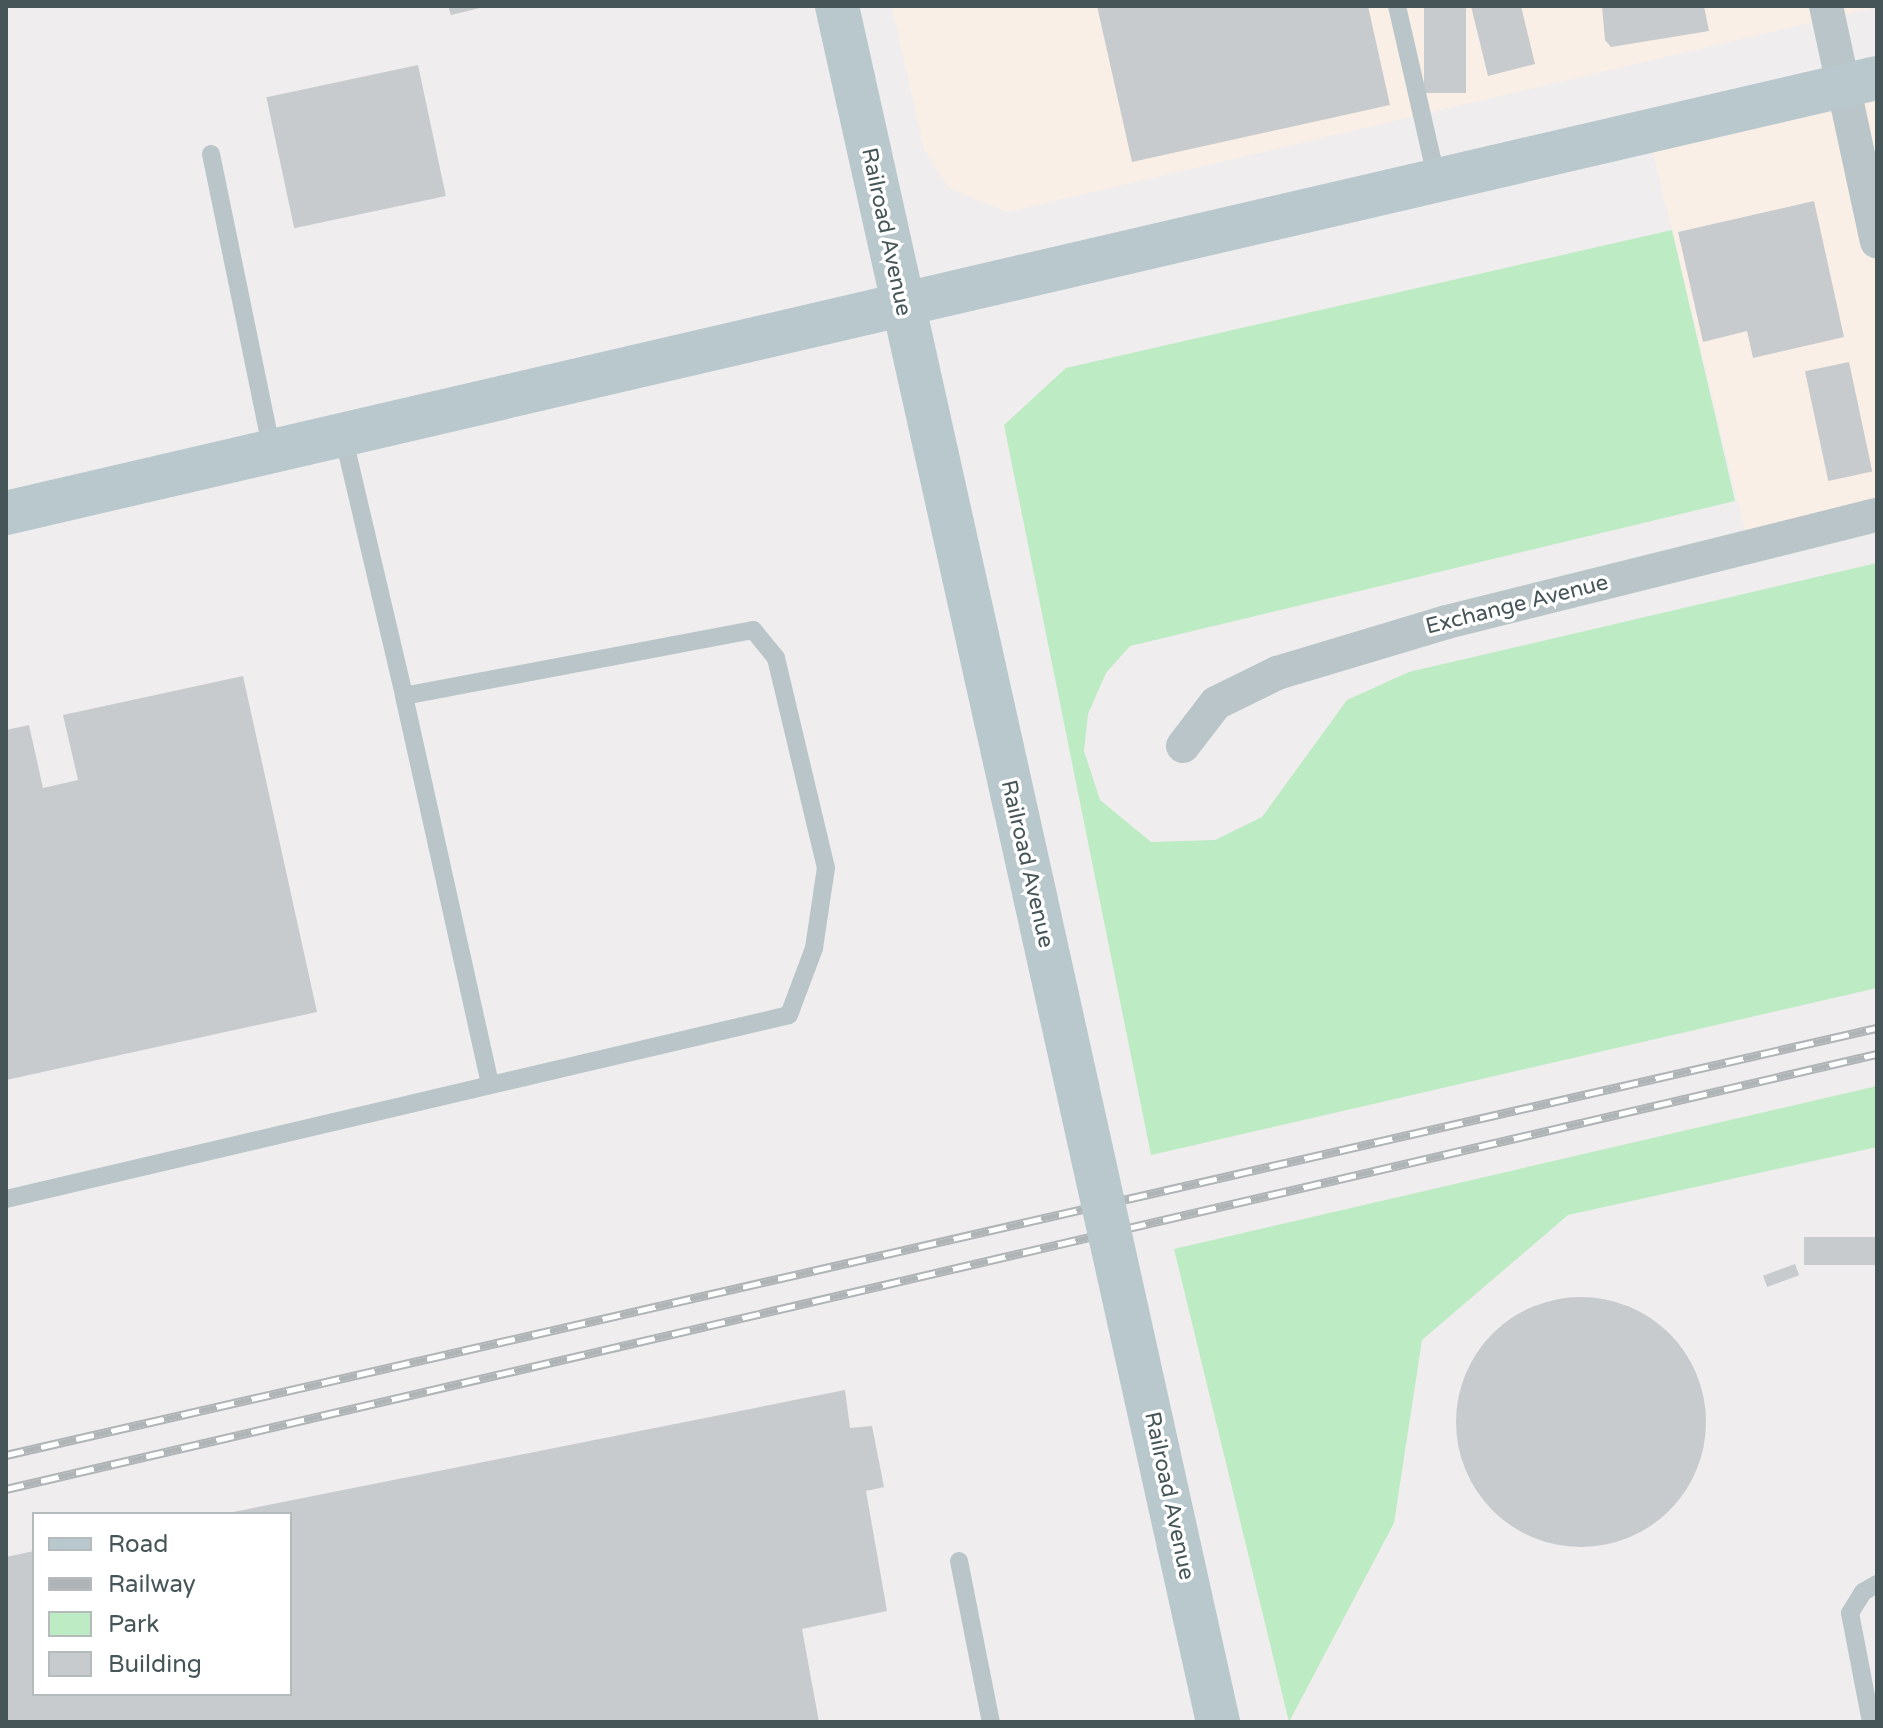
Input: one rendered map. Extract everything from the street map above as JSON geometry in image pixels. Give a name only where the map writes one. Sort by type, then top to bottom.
[{"type":"main road","name":"Railroad Avenue","points":[[837,6],[1218,1722]]},
{"type":"main road","points":[[6,513],[1860,82]]},
{"type":"street","points":[[1826,6],[1860,82],[1877,242]]},
{"type":"street","name":"Exchange Avenue","points":[[1183,746],[1216,703],[1277,673],[1447,622],[1877,515]]},
{"type":"lane","points":[[1397,6],[1437,180]]},
{"type":"lane","points":[[211,154],[272,451]]},
{"type":"lane","points":[[343,435],[490,1085]]},
{"type":"lane","points":[[6,1199],[789,1015],[814,948],[826,868],[776,658],[753,630],[404,696]]},
{"type":"lane","points":[[959,1561],[991,1722]]},
{"type":"lane","points":[[1871,1722],[1850,1613],[1863,1592],[1877,1584]]},
{"type":"shaded area","points":[[892,6],[1877,7],[1008,212],[949,188],[924,149]]},
{"type":"shaded area","points":[[1877,84],[1877,511],[1748,543],[1649,136]]},
{"type":"green space","points":[[1672,230],[1735,501],[1130,646],[1106,673],[1088,714],[1084,751],[1100,800],[1151,842],[1215,840],[1262,817],[1347,700],[1409,672],[1877,563],[1877,988],[1151,1155],[1004,425],[1066,368]]},
{"type":"green space","points":[[1877,1086],[1877,1147],[1568,1215],[1422,1340],[1394,1523],[1289,1722],[1174,1249]]},
{"type":"building","points":[[448,6],[484,6],[484,7],[451,15]]},
{"type":"building","points":[[1097,6],[1368,6],[1390,105],[1132,162]]},
{"type":"building","points":[[1424,6],[1466,6],[1466,93],[1424,93]]},
{"type":"building","points":[[1471,6],[1521,6],[1535,64],[1488,76]]},
{"type":"building","points":[[1602,6],[1704,6],[1709,31],[1611,47],[1605,40]]},
{"type":"building","points":[[418,65],[446,196],[294,228],[266,97]]},
{"type":"building","points":[[1814,201],[1844,337],[1753,358],[1747,331],[1703,342],[1678,232]]},
{"type":"building","points":[[1849,362],[1872,472],[1828,481],[1805,371]]},
{"type":"building","points":[[243,676],[317,1012],[6,1080],[6,730],[29,725],[43,788],[78,780],[63,715]]},
{"type":"building","points":[[1804,1237],[1877,1237],[1877,1265],[1804,1265]]},
{"type":"building","points":[[1795,1264],[1799,1275],[1767,1287],[1763,1276]]},
{"type":"building","points":[[1581,1297],[1617,1302],[1640,1312],[1660,1325],[1678,1343],[1701,1386],[1706,1422],[1701,1458],[1691,1481],[1678,1501],[1660,1519],[1617,1542],[1581,1547],[1545,1542],[1522,1532],[1502,1519],[1484,1501],[1461,1458],[1456,1422],[1461,1386],[1471,1363],[1484,1343],[1502,1325],[1545,1302]]},
{"type":"building","points":[[845,1390],[850,1428],[872,1426],[884,1487],[866,1491],[887,1611],[802,1629],[819,1722],[6,1722],[6,1557],[32,1551],[32,1696],[292,1696],[292,1512],[233,1512]]},
{"type":"railway","points":[[6,1455],[1877,1028]]},
{"type":"railway","points":[[6,1489],[1877,1054]]}]
